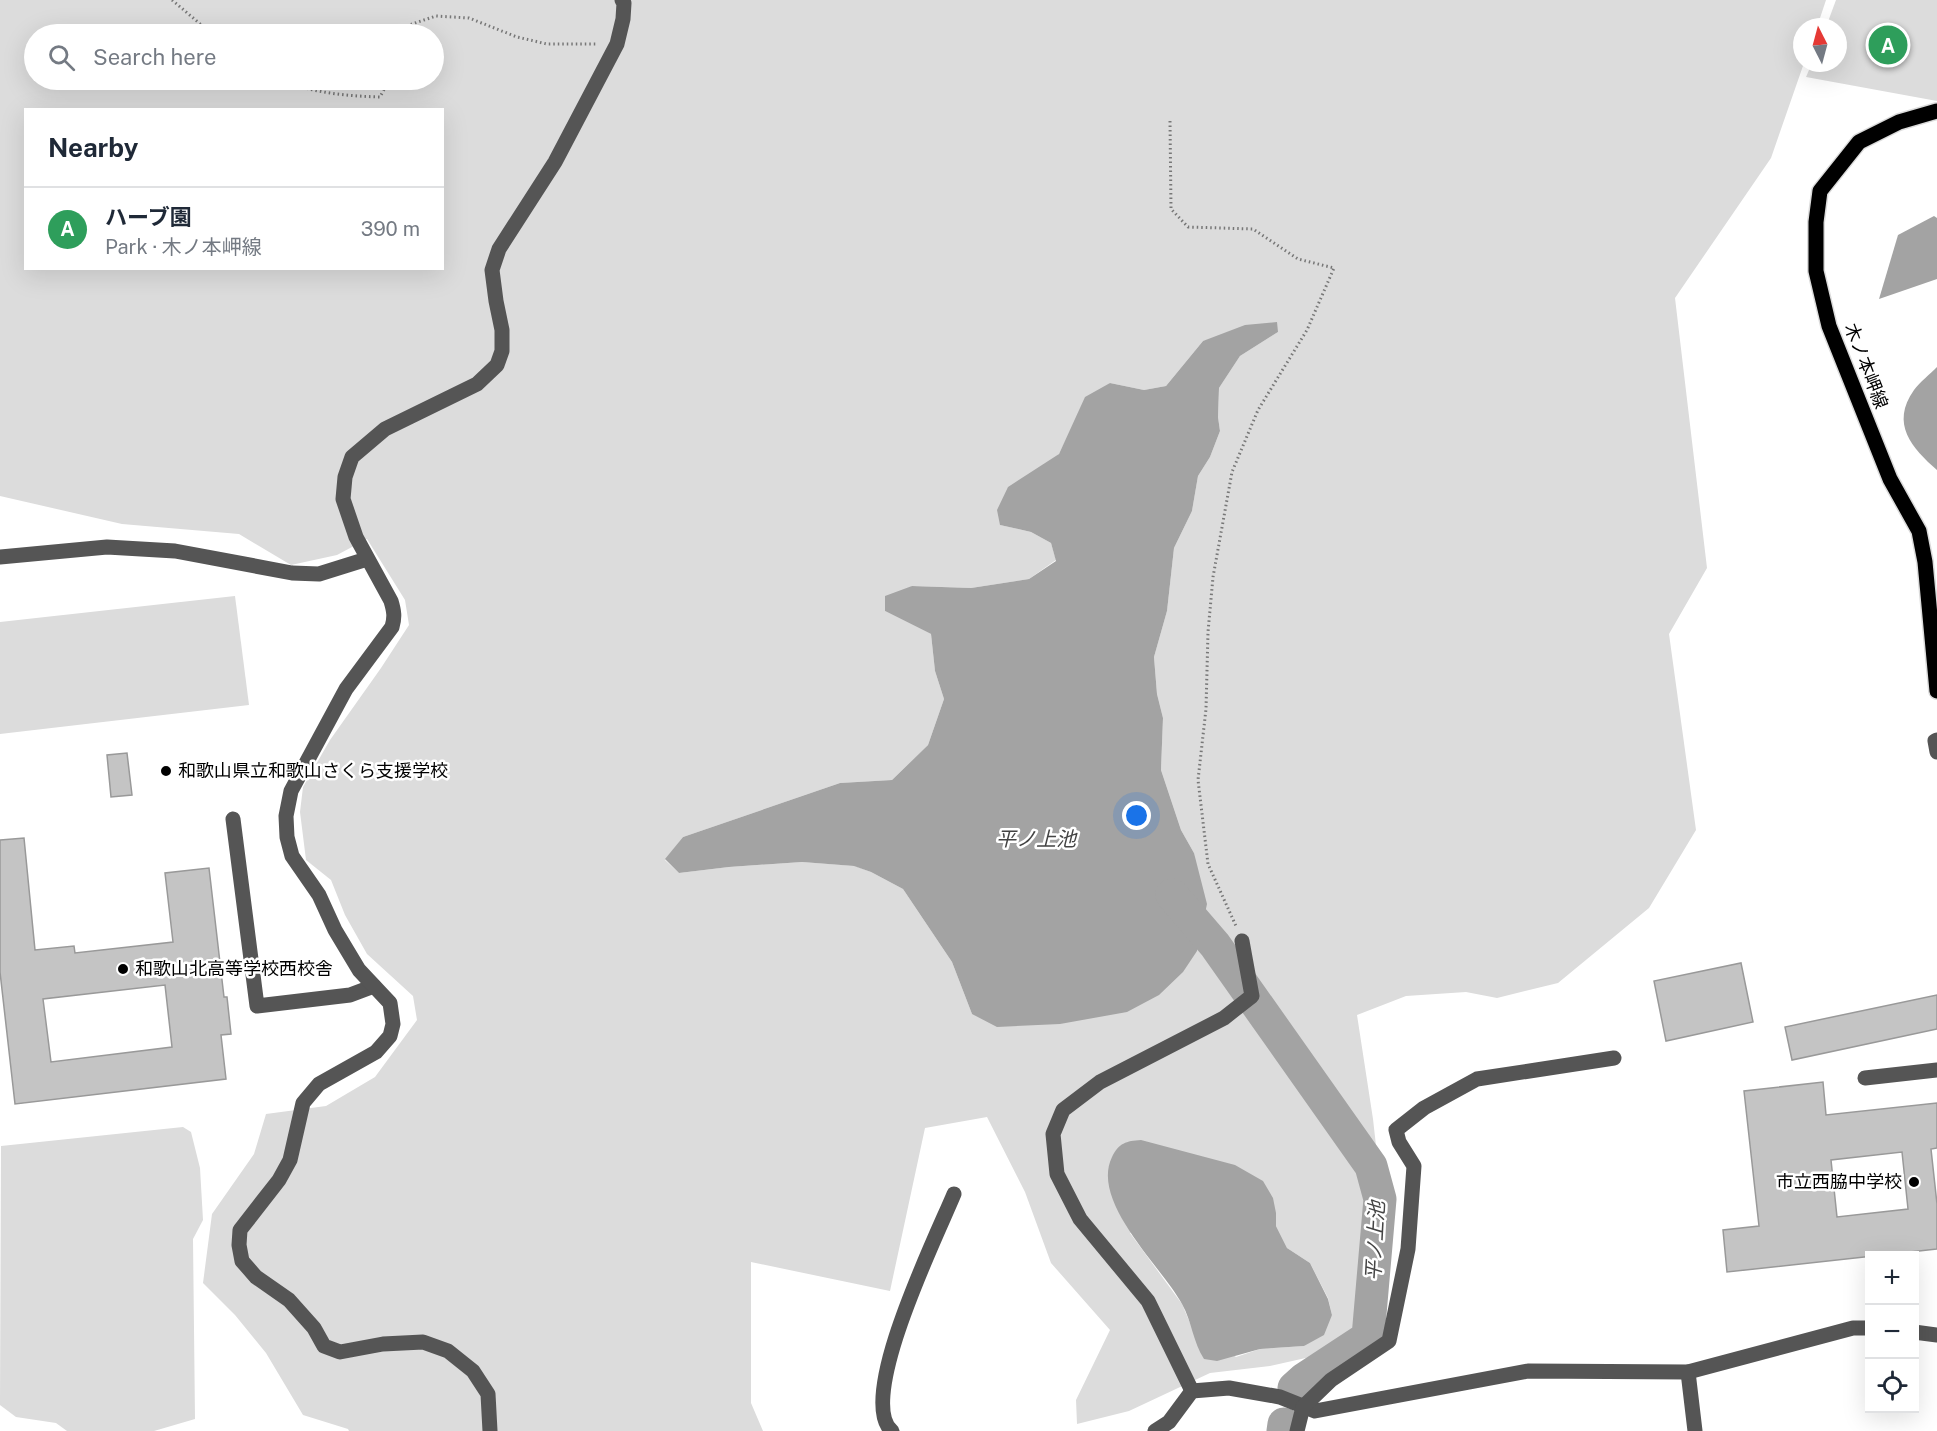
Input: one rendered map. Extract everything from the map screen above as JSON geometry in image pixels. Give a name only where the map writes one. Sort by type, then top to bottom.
[{"type":"main road","name":"木ノ本岬線","points":[[1937,111],[1899,122],[1859,142],[1820,190],[1816,222],[1816,271],[1829,326],[1890,479],[1918,531],[1925,562],[1937,691]]},
{"type":"street","points":[[490,1431],[488,1394],[473,1371],[448,1351],[423,1342],[383,1344],[340,1352],[324,1346],[314,1328],[289,1300],[256,1277],[242,1262],[239,1245],[240,1230],[279,1180],[290,1160],[303,1103],[319,1084],[376,1052],[390,1036],[393,1024],[390,1003],[359,970],[335,930],[319,895],[292,856],[287,837],[286,816],[291,791],[346,689],[392,627],[394,611],[391,601],[356,537],[343,499],[345,477],[352,457],[385,429],[477,384],[497,365],[502,351],[502,330],[492,270],[499,249],[555,162],[617,44],[623,18],[624,3],[622,0]]},
{"type":"street","points":[[0,557],[107,547],[175,551],[292,573],[318,574],[367,559]]},
{"type":"street","points":[[1937,740],[1935,741],[1937,752]]},
{"type":"street","points":[[233,819],[257,1006],[350,995],[374,986]]},
{"type":"street","points":[[1192,1391],[1148,1301],[1080,1219],[1057,1174],[1053,1134],[1063,1110],[1100,1082],[1224,1018],[1252,996],[1242,941]]},
{"type":"street","points":[[1297,1431],[1303,1407],[1331,1380],[1389,1341],[1408,1249],[1414,1177],[1414,1166],[1399,1142],[1396,1130],[1424,1108],[1477,1079],[1614,1058]]},
{"type":"street","points":[[1865,1078],[1937,1070]]},
{"type":"street","points":[[892,1431],[883,1414],[885,1374],[896,1334],[954,1194]]},
{"type":"street","points":[[1155,1431],[1169,1422],[1192,1391],[1228,1388],[1280,1396],[1315,1412],[1528,1371],[1688,1372],[1853,1328],[1865,1328]]},
{"type":"street","points":[[1919,1333],[1937,1335]]},
{"type":"street","points":[[1688,1372],[1695,1431]]},
{"type":"path","points":[[172,0],[200,24]]},
{"type":"path","points":[[412,24],[436,16],[470,18],[517,37],[547,45],[617,44]]},
{"type":"path","points":[[315,90],[341,96],[380,97],[384,90]]},
{"type":"path","points":[[1170,121],[1171,210],[1188,227],[1253,229],[1298,259],[1334,268],[1307,330],[1258,410],[1232,472],[1213,577],[1208,632],[1206,709],[1198,780],[1208,864],[1242,941]]},
{"type":"shaded area","points":[[0,0],[1826,0],[1820,18],[1793,18],[1793,72],[1801,72],[1771,158],[1675,298],[1707,568],[1669,634],[1696,830],[1649,908],[1558,983],[1497,998],[1466,992],[1406,996],[1357,1015],[1373,1119],[1388,1252],[1359,1346],[1270,1366],[1210,1373],[1129,1411],[1077,1424],[1076,1400],[1110,1330],[1051,1263],[1025,1192],[987,1117],[925,1128],[890,1291],[751,1262],[751,1403],[763,1431],[349,1431],[303,1415],[266,1353],[235,1315],[203,1283],[212,1214],[254,1154],[266,1114],[326,1106],[375,1077],[417,1020],[413,996],[367,954],[345,915],[331,880],[306,860],[300,812],[303,787],[330,740],[409,625],[405,600],[367,539],[337,555],[291,565],[239,534],[122,524],[0,496]],"holes":[[[1278,332],[1240,356],[1219,388],[1220,431],[1210,457],[1198,476],[1192,511],[1174,548],[1167,611],[1154,657],[1157,694],[1163,718],[1161,770],[1181,830],[1194,853],[1201,929],[1197,951],[972,1014],[952,962],[903,889],[871,872],[855,866],[802,862],[679,873],[665,860],[683,837],[840,783],[892,780],[928,745],[944,699],[935,671],[931,634],[885,611],[912,586],[971,588],[1029,579],[1056,560],[1051,543],[1031,532],[1000,525],[1059,454],[1071,430],[1110,383],[1144,390],[1166,386],[1203,341]],[[1276,1213],[1276,1226],[1287,1248],[1310,1263],[1328,1298],[1332,1315],[1304,1346],[1260,1349],[1236,1357],[1190,1323],[1182,1304],[1130,1233]]]},
{"type":"shaded area","points":[[1836,0],[1937,0],[1937,101],[1806,77],[1808,72],[1847,72],[1847,18],[1829,18]]},
{"type":"shaded area","points":[[235,596],[249,705],[0,734],[0,622]]},
{"type":"shaded area","points":[[183,1127],[191,1132],[200,1168],[203,1220],[193,1239],[195,1419],[154,1431],[67,1431],[56,1423],[16,1417],[0,1405],[1,1146]]},
{"type":"water","points":[[1934,216],[1937,218],[1937,279],[1879,299],[1898,235]]},
{"type":"water","name":"平ノ上池","points":[[1277,322],[1278,332],[1240,356],[1219,388],[1220,431],[1210,457],[1198,476],[1192,511],[1174,548],[1167,611],[1154,657],[1157,694],[1163,718],[1161,770],[1181,830],[1194,853],[1207,904],[1197,951],[1183,972],[1159,995],[1127,1012],[1060,1024],[997,1027],[972,1014],[952,962],[903,889],[871,872],[854,866],[802,862],[679,873],[665,859],[683,837],[840,783],[892,780],[928,745],[944,699],[935,671],[931,634],[885,611],[885,596],[912,586],[971,588],[1029,579],[1056,561],[1051,543],[1031,532],[1000,525],[997,510],[1008,487],[1059,454],[1085,397],[1110,383],[1144,390],[1166,386],[1203,341],[1245,325]]},
{"type":"water","points":[[1937,367],[1937,470],[1912,444],[1904,424],[1904,414],[1907,402],[1914,390]]},
{"type":"water","points":[[1141,1140],[1235,1165],[1263,1181],[1273,1198],[1276,1226],[1287,1248],[1310,1263],[1328,1299],[1332,1315],[1324,1335],[1304,1346],[1260,1349],[1217,1361],[1204,1359],[1182,1304],[1131,1234],[1111,1194],[1108,1175],[1112,1157],[1124,1144]]},
{"type":"building","points":[[127,753],[132,795],[111,797],[107,755]]},
{"type":"building","points":[[24,838],[35,950],[74,946],[75,953],[173,942],[165,873],[209,868],[224,997],[227,997],[231,1034],[221,1035],[226,1079],[15,1104],[0,972],[0,840]],"holes":[[[165,985],[172,1047],[51,1062],[43,999]]]},
{"type":"building","points":[[1741,963],[1753,1022],[1666,1041],[1654,981]]},
{"type":"building","points":[[1937,995],[1937,1029],[1792,1060],[1785,1027]]},
{"type":"building","points":[[1823,1082],[1826,1115],[1937,1103],[1937,1148],[1931,1149],[1937,1204],[1937,1249],[1865,1251],[1865,1257],[1727,1272],[1723,1230],[1759,1226],[1744,1091]],"holes":[[[1902,1152],[1908,1209],[1837,1217],[1831,1160]]]},
{"type":"waterway","name":"平ノ上池","points":[[1172,895],[1215,945],[1371,1166],[1380,1199],[1368,1337],[1294,1388]]},
{"type":"waterway","name":"平ノ上池","points":[[1283,1431],[1284,1424]]},
{"type":"place","name":"ハーブ園","points":[[1888,45]]},
{"type":"place","name":"和歌山県立和歌山さくら支援学校","points":[[166,771]]},
{"type":"place","name":"和歌山北高等学校西校舎","points":[[123,969]]},
{"type":"place","name":"市立西脇中学校","points":[[1914,1182]]}]
